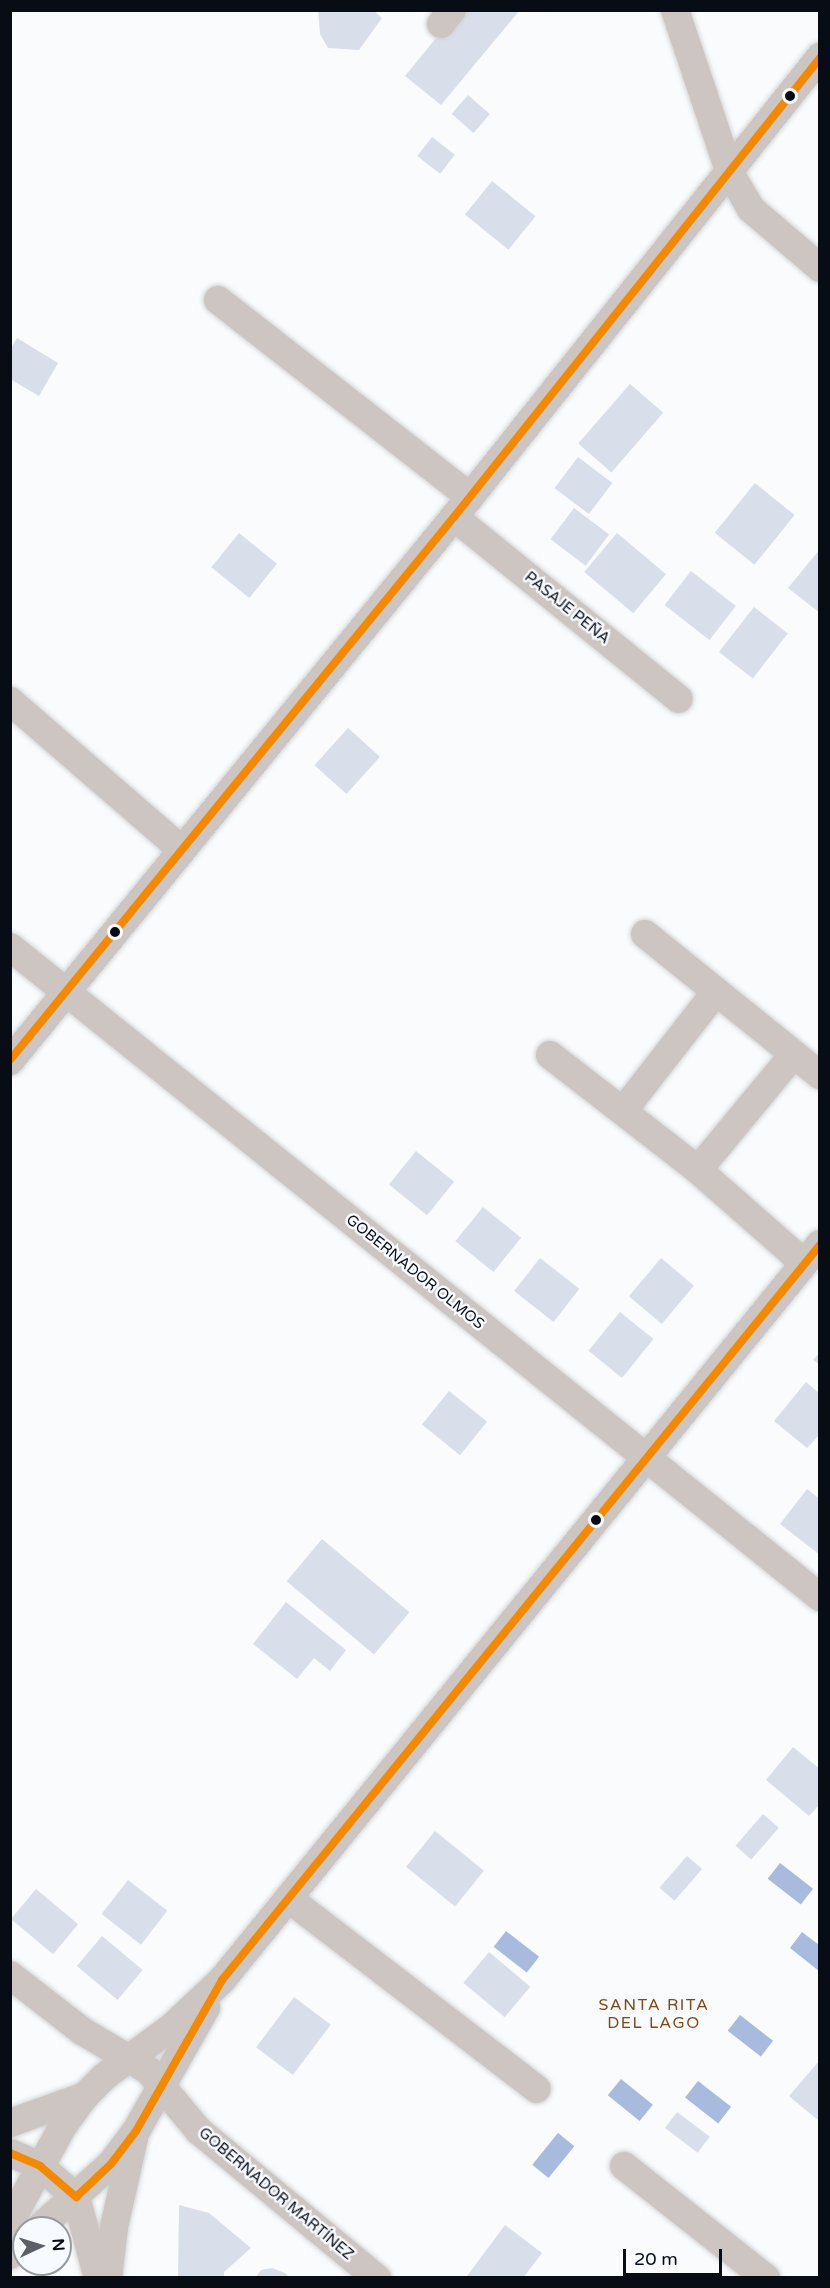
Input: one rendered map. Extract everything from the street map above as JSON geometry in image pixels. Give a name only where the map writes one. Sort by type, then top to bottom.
[{"type":"street","points":[[675,10],[730,173],[752,208],[819,268]]},
{"type":"street","points":[[10,1060],[180,849],[462,507],[730,173],[819,57]]},
{"type":"street","name":"PASAJE PEÑA","points":[[218,300],[462,507],[679,699]]},
{"type":"street","points":[[10,701],[180,849]]},
{"type":"street","points":[[645,934],[819,1075]]},
{"type":"street","name":"GOBERNADOR OLMOS","points":[[10,946],[819,1597]]},
{"type":"street","points":[[623,1111],[715,993]]},
{"type":"street","points":[[10,2222],[40,2166],[85,2096],[105,2076],[133,2059],[222,1980],[290,1899],[644,1457],[812,1253],[698,1170],[550,1055]]},
{"type":"street","points":[[698,1170],[794,1055]]},
{"type":"street","points":[[290,1899],[537,2089]]},
{"type":"street","name":"GOBERNADOR MARTÍNEZ","points":[[10,1975],[82,2031],[133,2059],[161,2082],[199,2131],[377,2277]]},
{"type":"street","points":[[53,2216],[111,2164],[136,2131],[161,2082],[222,1980]]},
{"type":"street","points":[[10,2123],[85,2096]]},
{"type":"street","points":[[108,2277],[114,2227],[136,2131]]},
{"type":"street","points":[[10,2153],[40,2166],[76,2197],[98,2277]]},
{"type":"street","points":[[624,2166],[766,2277]]},
{"type":"water","points":[[780,1863],[813,1889],[801,1905],[768,1879]]},
{"type":"water","points":[[506,1931],[539,1957],[527,1973],[494,1947]]},
{"type":"water","points":[[802,1932],[819,1945],[819,1971],[790,1948]]},
{"type":"water","points":[[740,2015],[773,2041],[761,2057],[728,2031]]},
{"type":"water","points":[[621,2079],[653,2105],[640,2121],[608,2095]]},
{"type":"water","points":[[698,2081],[731,2107],[718,2123],[685,2098]]},
{"type":"water","points":[[558,2133],[574,2146],[549,2178],[532,2165]]},
{"type":"building","points":[[318,10],[373,10],[382,18],[359,50],[328,48],[320,34]]},
{"type":"building","points":[[459,10],[520,10],[441,105],[405,76]]},
{"type":"building","points":[[468,95],[490,114],[473,133],[452,114]]},
{"type":"building","points":[[432,137],[455,155],[440,174],[417,156]]},
{"type":"building","points":[[492,181],[536,216],[508,250],[465,214]]},
{"type":"building","points":[[17,338],[58,363],[39,396],[10,379],[10,350]]},
{"type":"building","points":[[630,384],[663,413],[611,472],[578,444]]},
{"type":"building","points":[[578,457],[612,483],[589,514],[555,488]]},
{"type":"building","points":[[755,483],[795,515],[754,565],[715,533]]},
{"type":"building","points":[[574,508],[609,534],[586,566],[551,539]]},
{"type":"building","points":[[239,533],[277,564],[249,598],[211,567]]},
{"type":"building","points":[[617,533],[666,574],[633,613],[584,572]]},
{"type":"building","points":[[820,549],[820,613],[788,588]]},
{"type":"building","points":[[691,571],[736,606],[709,640],[665,605]]},
{"type":"building","points":[[754,607],[788,633],[753,678],[719,652]]},
{"type":"building","points":[[348,728],[380,757],[346,794],[315,765]]},
{"type":"building","points":[[416,1151],[454,1182],[427,1215],[389,1184]]},
{"type":"building","points":[[483,1207],[521,1238],[493,1272],[455,1241]]},
{"type":"building","points":[[540,1258],[579,1289],[554,1322],[514,1291]]},
{"type":"building","points":[[661,1258],[694,1286],[662,1324],[629,1296]]},
{"type":"building","points":[[620,1312],[653,1339],[622,1378],[589,1351]]},
{"type":"building","points":[[820,1352],[820,1365],[813,1360]]},
{"type":"building","points":[[806,1382],[820,1394],[820,1434],[807,1448],[774,1421]]},
{"type":"building","points":[[449,1391],[487,1422],[460,1455],[422,1424]]},
{"type":"building","points":[[807,1489],[820,1499],[820,1555],[780,1524]]},
{"type":"building","points":[[322,1539],[409,1612],[374,1654],[287,1581]]},
{"type":"building","points":[[286,1602],[346,1650],[330,1671],[314,1658],[297,1679],[253,1644]]},
{"type":"building","points":[[793,1747],[820,1769],[820,1804],[809,1816],[766,1780]]},
{"type":"building","points":[[763,1814],[779,1828],[751,1859],[735,1846]]},
{"type":"building","points":[[435,1831],[484,1871],[455,1906],[406,1867]]},
{"type":"building","points":[[687,1856],[702,1869],[675,1901],[659,1888]]},
{"type":"building","points":[[128,1880],[167,1911],[141,1945],[102,1914]]},
{"type":"building","points":[[36,1889],[78,1924],[53,1954],[11,1919]]},
{"type":"building","points":[[102,1936],[143,1970],[118,2000],[77,1966]]},
{"type":"building","points":[[489,1952],[530,1987],[505,2017],[463,1983]]},
{"type":"building","points":[[294,1997],[331,2025],[293,2075],[256,2047]]},
{"type":"building","points":[[820,2060],[820,2122],[789,2096]]},
{"type":"building","points":[[677,2112],[710,2137],[698,2153],[665,2128]]},
{"type":"building","points":[[179,2205],[209,2213],[251,2248],[224,2272],[224,2278],[178,2278]]},
{"type":"building","points":[[505,2225],[542,2253],[523,2278],[470,2278],[467,2276]]},
{"type":"building","points":[[272,2268],[285,2273],[290,2278],[255,2278],[261,2270]]},
{"type":"transit line","points":[[10,1060],[454,517],[820,58]]},
{"type":"transit line","points":[[10,2153],[40,2166],[76,2197],[111,2164],[136,2131],[222,1980],[820,1245]]},
{"type":"district","name":"SANTA RITA DEL LAGO","points":[[654,2014]]}]
